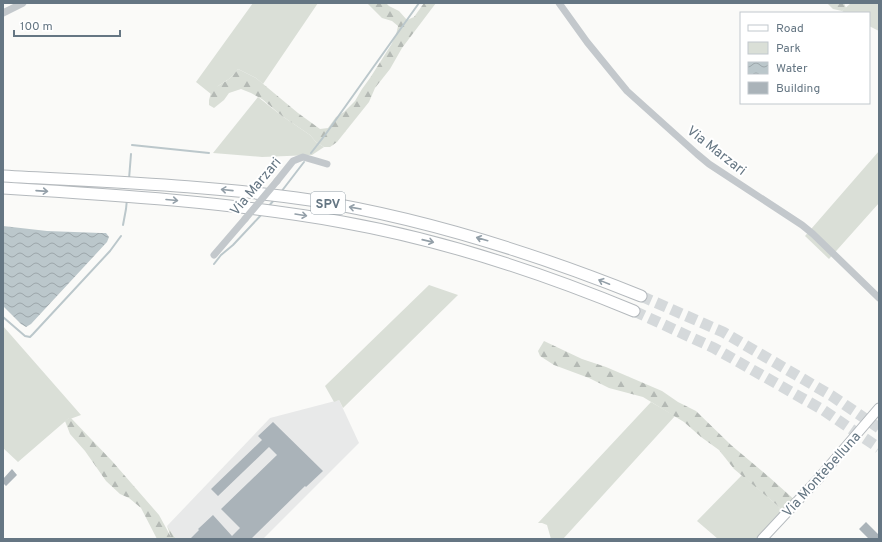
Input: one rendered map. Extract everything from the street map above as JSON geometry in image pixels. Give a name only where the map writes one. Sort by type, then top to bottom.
[{"type":"highway","name":"SPV","points":[[3,176],[171,185],[310,200],[431,225],[486,240],[568,268],[640,296]]},
{"type":"highway","name":"SPV","points":[[3,188],[219,204],[270,210],[342,222],[434,242],[481,256],[559,281],[634,311]]},
{"type":"main road","name":"Via Montebelluna","points":[[762,539],[819,478],[879,408]]},
{"type":"street","points":[[3,13],[23,3]]},
{"type":"street","name":"Via Marzari","points":[[559,3],[587,42],[627,91],[709,164],[807,230],[879,298]]},
{"type":"street","name":"Via Marzari","points":[[214,255],[293,161],[303,157],[327,164]]},
{"type":"shaded area","points":[[339,400],[359,443],[263,539],[176,539],[167,526],[270,418]]},
{"type":"green space","points":[[253,3],[318,3],[263,84],[256,78],[238,69],[229,79],[212,91],[211,94],[196,82]]},
{"type":"green space","points":[[367,3],[386,3],[399,11],[407,20],[414,17],[424,3],[436,3],[402,48],[390,69],[375,88],[369,102],[337,142],[330,147],[324,147],[316,142],[310,135],[282,116],[262,99],[241,89],[229,93],[224,100],[214,108],[209,105],[212,89],[226,81],[238,69],[256,78],[320,129],[328,128],[336,117],[344,112],[355,101],[396,35],[398,26],[392,21],[382,18]]},
{"type":"green space","points":[[827,3],[844,3],[846,8],[842,11],[833,9]]},
{"type":"green space","points":[[851,3],[879,3],[879,31],[870,26],[870,12],[842,11]]},
{"type":"green space","points":[[258,97],[324,147],[312,155],[262,157],[213,153]]},
{"type":"green space","points":[[879,151],[879,203],[829,259],[805,236]]},
{"type":"green space","points":[[429,285],[458,295],[343,408],[339,400],[334,402],[325,386]]},
{"type":"green space","points":[[3,326],[81,415],[70,419],[69,418],[18,462],[3,448]]},
{"type":"green space","points":[[544,341],[582,359],[606,367],[662,391],[678,402],[696,411],[731,445],[797,502],[785,515],[777,505],[734,469],[719,450],[684,422],[643,397],[609,388],[589,378],[554,365],[540,356],[538,351]]},
{"type":"green space","points":[[651,402],[675,416],[563,539],[551,539],[547,525],[538,523]]},
{"type":"green space","points":[[70,417],[112,461],[159,515],[171,537],[167,526],[176,539],[157,539],[141,508],[129,498],[120,494],[106,481],[85,451],[70,434],[65,421]]},
{"type":"green space","points":[[742,475],[777,505],[785,515],[762,539],[718,539],[697,521]]},
{"type":"water","points":[[3,226],[47,231],[106,233],[109,237],[107,242],[31,324],[26,327],[3,306]]},
{"type":"building","points":[[273,422],[323,471],[306,487],[305,486],[251,539],[190,539],[213,515],[232,536],[240,528],[221,509],[277,455],[269,447],[218,496],[211,489],[262,440],[258,436]]},
{"type":"building","points":[[12,469],[17,475],[6,486],[3,483],[3,479]]},
{"type":"building","points":[[866,522],[879,535],[879,539],[869,539],[859,529]]},
{"type":"waterway","points":[[311,153],[419,3]]},
{"type":"waterway","points":[[132,145],[209,153]]},
{"type":"waterway","points":[[129,179],[131,154]]},
{"type":"waterway","points":[[281,192],[304,162]]},
{"type":"waterway","points":[[123,225],[127,199]]},
{"type":"waterway","points":[[268,207],[274,200]]},
{"type":"waterway","points":[[214,264],[263,213]]},
{"type":"waterway","points":[[3,317],[25,336],[30,337],[110,251],[121,236]]},
{"type":"tunnel","points":[[641,296],[723,332],[832,396],[879,428]]},
{"type":"tunnel","points":[[634,311],[714,348],[823,410],[879,448]]}]
